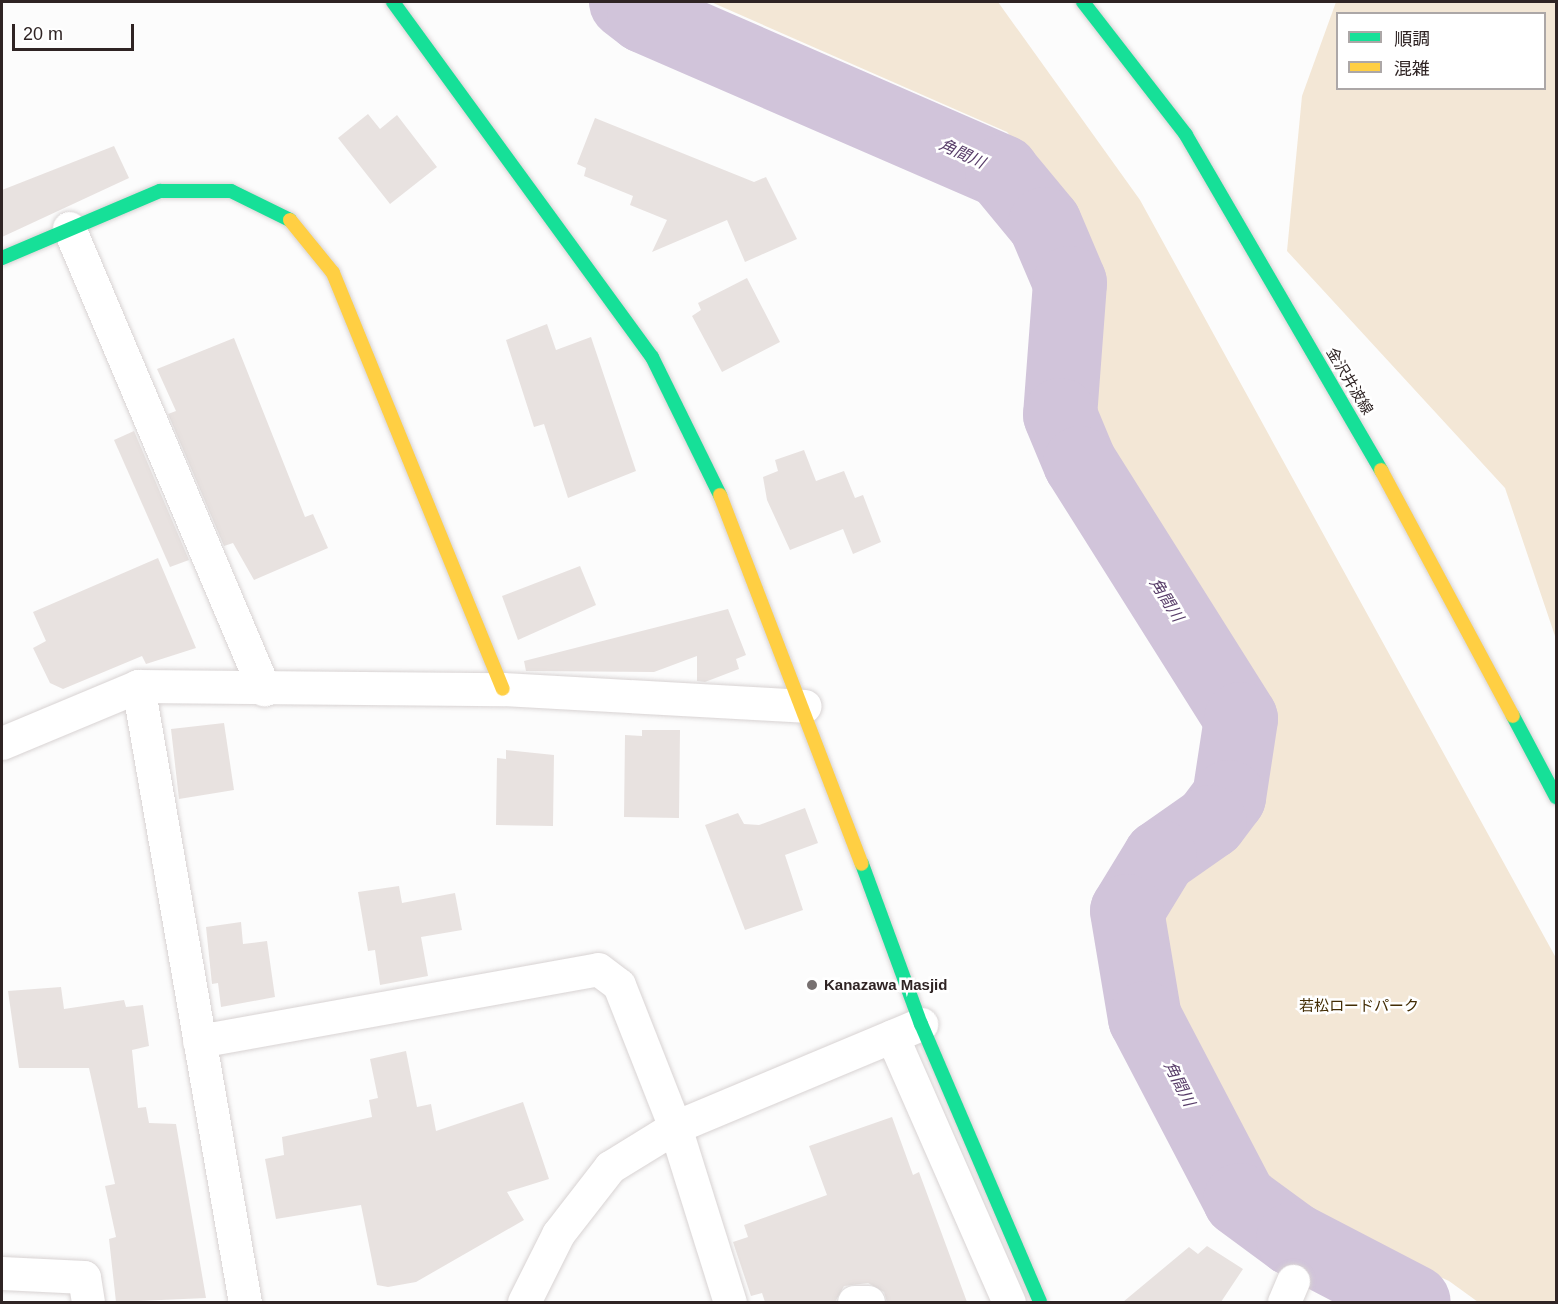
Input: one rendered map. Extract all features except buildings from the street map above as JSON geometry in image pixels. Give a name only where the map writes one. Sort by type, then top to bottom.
[{"type":"street","points":[[393,2],[652,357],[712,476],[805,706],[906,1030],[1009,1302]]},
{"type":"street","name":"金沢井波線","points":[[1083,2],[1192,145],[1359,429],[1557,797]]},
{"type":"street","points":[[2,258],[160,191],[231,191],[287,216],[333,273],[503,689]]},
{"type":"street","points":[[69,228],[264,689]]},
{"type":"street","points":[[2,743],[138,686],[264,689],[503,689],[805,706]]},
{"type":"street","points":[[138,686],[245,1302]]},
{"type":"street","points":[[199,1041],[598,969],[619,985],[675,1127],[730,1302]]},
{"type":"street","points":[[524,1302],[558,1234],[610,1167],[675,1127],[906,1030]]},
{"type":"street","points":[[906,1030],[1040,1302]]},
{"type":"street","points":[[2,1273],[84,1277],[88,1302]]},
{"type":"street","points":[[854,1302],[868,1302]]},
{"type":"green space","name":"若松ロードパーク","points":[[711,2],[998,2],[1140,200],[1556,958],[1556,1302],[1478,1302],[1449,1281],[1383,1251],[1293,1239],[1240,1200],[1145,1018],[1127,911],[1160,857],[1210,822],[1229,797],[1241,719],[1093,415],[1095,262],[1065,196],[1007,132]]},
{"type":"green space","points":[[1336,2],[1556,2],[1556,639],[1505,488],[1287,251],[1302,96]]},
{"type":"waterway","name":"角間川","points":[[626,2],[644,16],[1002,172],[1045,224],[1070,283],[1060,415],[1080,463],[1241,719],[1229,797],[1210,822],[1160,857],[1127,911],[1145,1018],[1240,1200],[1293,1239],[1414,1302]]},
{"type":"traffic: fast","points":[[393,2],[652,357],[720,495]]},
{"type":"traffic: fast","points":[[1083,2],[1186,135],[1381,470]]},
{"type":"traffic: fast","points":[[2,258],[160,191],[231,191],[290,220]]},
{"type":"traffic: fast","points":[[1513,716],[1556,797]]},
{"type":"traffic: fast","points":[[862,864],[921,1024],[1040,1302]]},
{"type":"traffic: slow","points":[[290,220],[333,273],[503,689]]},
{"type":"traffic: slow","points":[[1381,470],[1513,716]]},
{"type":"traffic: slow","points":[[720,495],[862,864]]},
{"type":"place","name":"Kanazawa Masjid","points":[[812,985]]}]
